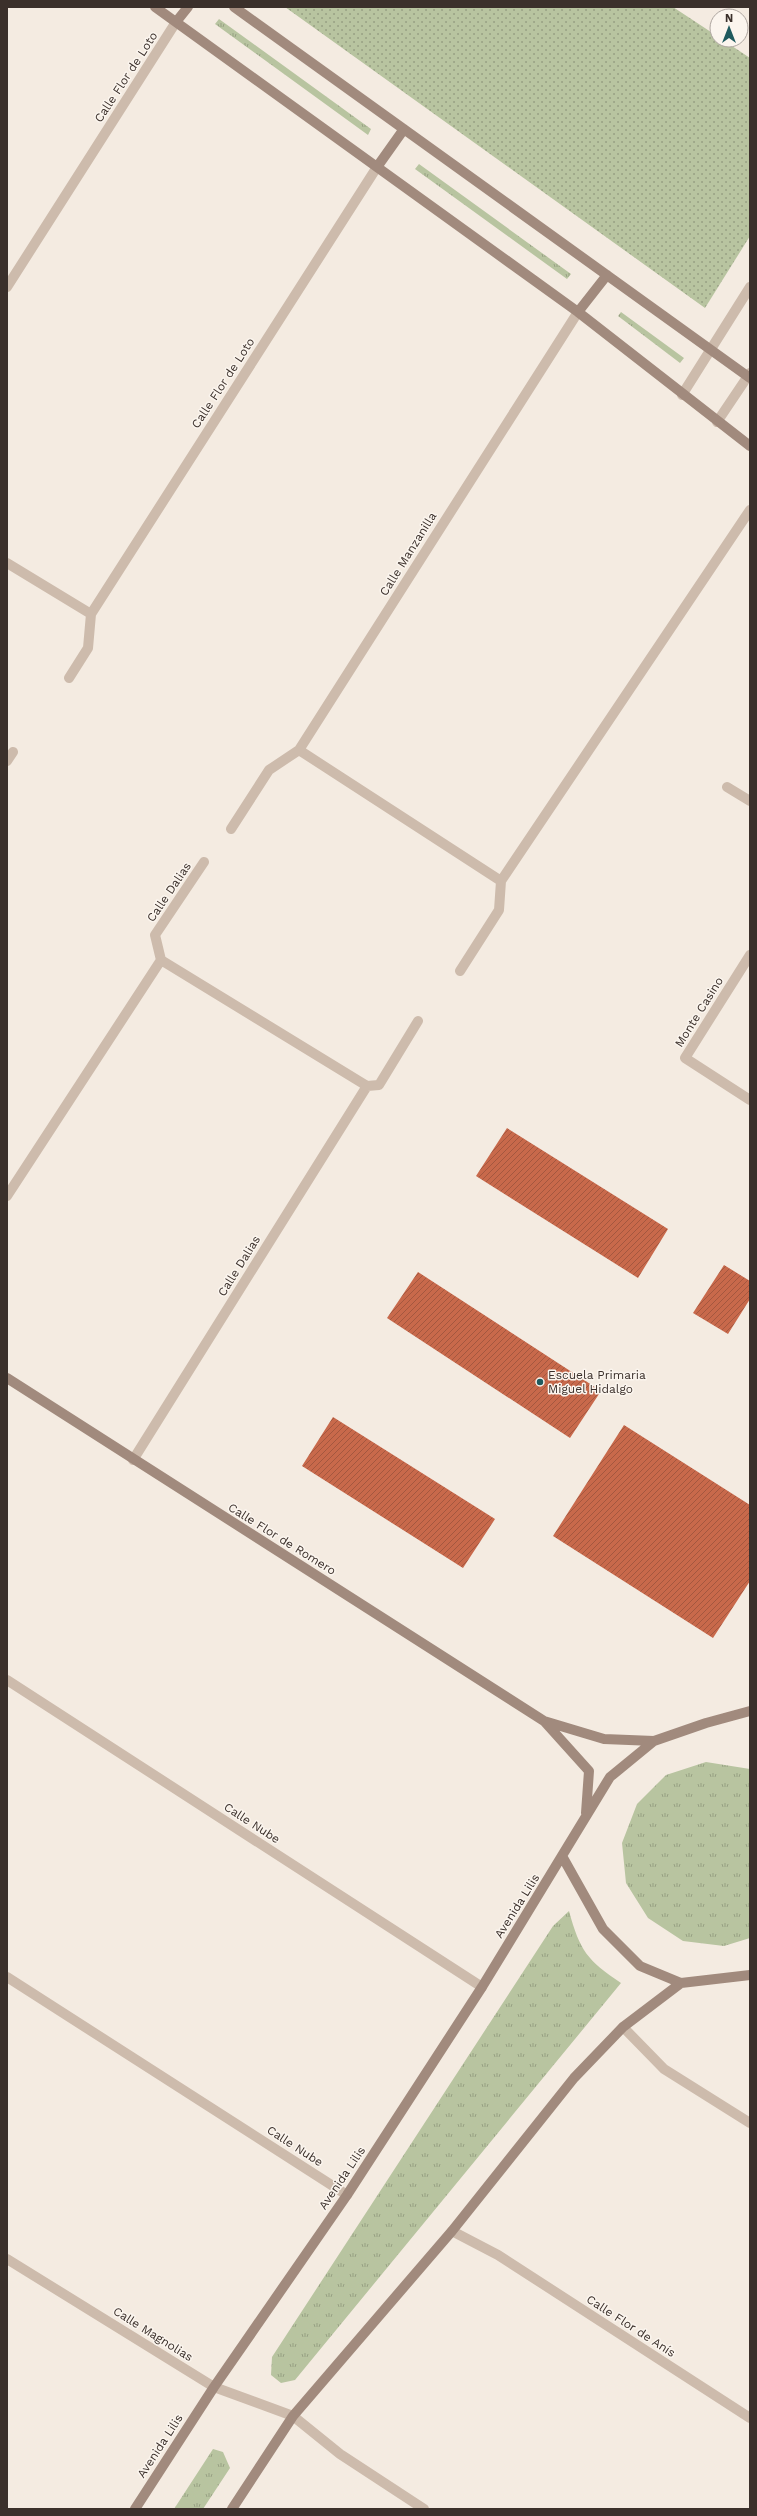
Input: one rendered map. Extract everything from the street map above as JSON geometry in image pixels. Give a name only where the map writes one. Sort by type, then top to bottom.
[{"type":"main road","points":[[155,7],[578,312],[682,395],[750,446]]},
{"type":"main road","points":[[176,22],[188,7]]},
{"type":"main road","points":[[234,7],[749,376]]},
{"type":"main road","points":[[377,167],[404,129]]},
{"type":"main road","points":[[578,312],[607,275]]},
{"type":"main road","name":"Calle Flor de Romero","points":[[7,1378],[133,1460],[544,1721],[604,1739],[654,1741]]},
{"type":"main road","points":[[654,1741],[706,1723],[748,1714]]},
{"type":"main road","name":"Calle Flor de Romero","points":[[544,1721],[588,1771],[586,1814]]},
{"type":"main road","name":"Avenida Lilis","points":[[135,2509],[214,2386],[347,2195],[482,1987],[610,1776],[654,1741]]},
{"type":"main road","points":[[562,1856],[602,1929],[640,1966],[681,1983],[750,1975]]},
{"type":"main road","points":[[232,2509],[293,2416],[452,2231],[574,2078],[623,2027],[681,1983]]},
{"type":"street","name":"Calle Flor de Loto","points":[[7,287],[176,22]]},
{"type":"street","name":"Calle Flor de Loto","points":[[69,678],[88,648],[91,614],[377,167]]},
{"type":"street","points":[[682,395],[710,348],[750,287]]},
{"type":"street","name":"Calle Manzanilla","points":[[231,829],[269,770],[299,750],[578,312]]},
{"type":"street","points":[[717,422],[749,376]]},
{"type":"street","points":[[460,971],[499,910],[501,881],[750,510]]},
{"type":"street","points":[[7,563],[91,614]]},
{"type":"street","points":[[299,750],[501,881]]},
{"type":"street","points":[[727,787],[750,801]]},
{"type":"street","name":"Calle Dalias","points":[[161,960],[155,935],[204,862]]},
{"type":"street","name":"Monte Casino","points":[[750,955],[685,1058],[750,1100]]},
{"type":"street","points":[[7,1196],[161,960],[367,1086],[379,1085],[418,1021]]},
{"type":"street","name":"Calle Dalias","points":[[133,1460],[367,1086]]},
{"type":"street","name":"Calle Nube","points":[[7,1680],[482,1987]]},
{"type":"street","name":"Calle Nube","points":[[7,1977],[347,2195]]},
{"type":"street","points":[[623,2027],[664,2069],[750,2123]]},
{"type":"street","name":"Calle Flor de Anís","points":[[452,2231],[498,2255],[750,2418]]},
{"type":"street","name":"Calle Magnolias","points":[[7,2259],[214,2386],[293,2416],[340,2454],[424,2509]]},
{"type":"green space","points":[[285,7],[673,7],[709,31],[709,48],[735,48],[750,58],[750,236],[705,308]]},
{"type":"green space","points":[[219,19],[371,129],[368,135],[215,24]]},
{"type":"green space","points":[[419,164],[571,274],[567,279],[415,169]]},
{"type":"green space","points":[[621,312],[684,358],[680,363],[618,316]]},
{"type":"green space","points":[[706,1762],[750,1769],[750,1938],[724,1946],[683,1941],[648,1918],[626,1883],[622,1843],[637,1804],[666,1775]]},
{"type":"green space","points":[[569,1911],[577,1936],[586,1953],[600,1968],[621,1983],[295,2380],[281,2383],[271,2375],[272,2357],[553,1926]]},
{"type":"green space","points":[[213,2449],[223,2452],[230,2468],[203,2509],[174,2509]]},
{"type":"building","points":[[507,1128],[668,1229],[638,1278],[476,1176]]},
{"type":"building","points":[[724,1265],[750,1281],[750,1299],[728,1334],[693,1313]]},
{"type":"building","points":[[418,1272],[601,1391],[570,1438],[387,1318]]},
{"type":"building","points":[[333,1417],[495,1519],[463,1568],[302,1466]]},
{"type":"building","points":[[624,1425],[750,1505],[750,1581],[713,1638],[553,1536]]},
{"type":"place","name":"Escuela Primaria Miguel Hidalgo","points":[[540,1382]]}]
